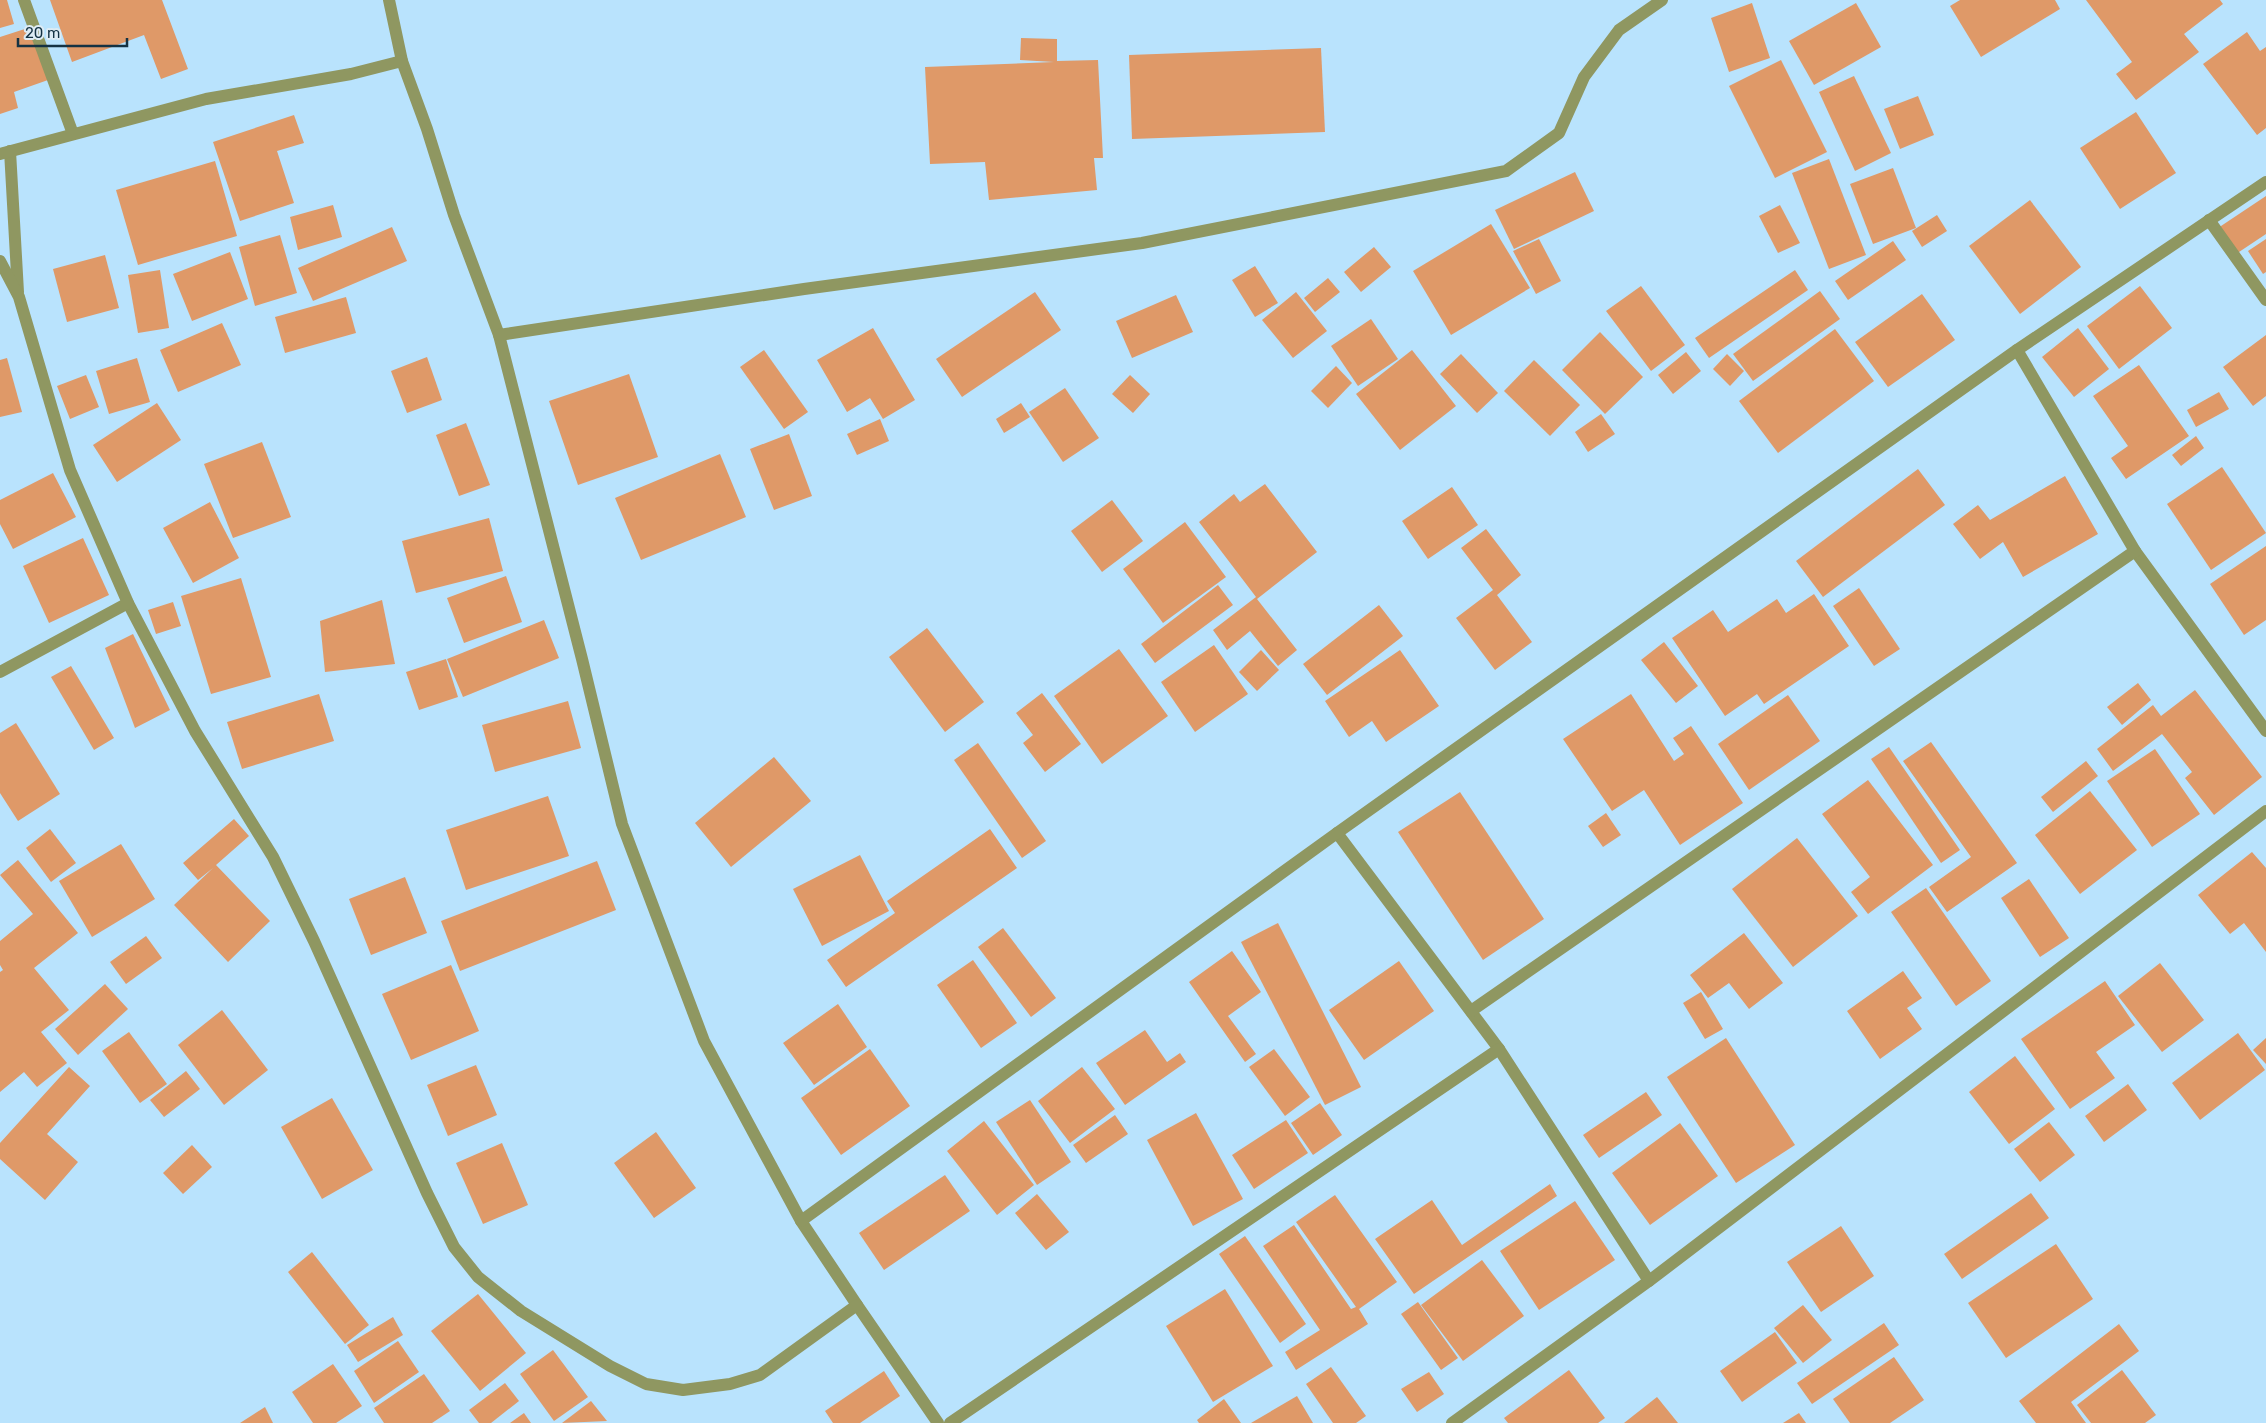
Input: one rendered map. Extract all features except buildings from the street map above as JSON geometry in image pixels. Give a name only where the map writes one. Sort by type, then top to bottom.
[{"type":"street","points":[[24,0],[73,134]]},
{"type":"street","points":[[389,0],[402,61],[427,129],[454,215],[499,336],[580,649],[622,824],[704,1041],[801,1221],[856,1306],[938,1423]]},
{"type":"street","points":[[499,336],[804,289],[1142,243],[1506,172],[1559,133],[1584,77],[1619,30],[1662,0]]},
{"type":"street","points":[[402,61],[352,74],[206,99],[5,152],[19,297],[70,470],[128,603],[195,731],[273,857],[314,941],[427,1193],[454,1247],[478,1277],[520,1311],[610,1366],[646,1384],[683,1390],[730,1384],[760,1374],[856,1306]]},
{"type":"street","points":[[801,1221],[1337,833],[2017,350],[2266,182]]},
{"type":"street","points":[[2209,220],[2266,300]]},
{"type":"street","points":[[0,261],[19,297]]},
{"type":"street","points":[[2017,350],[2136,551],[2266,731]]},
{"type":"street","points":[[1471,1011],[2136,551]]},
{"type":"street","points":[[0,672],[128,603]]},
{"type":"street","points":[[1452,1423],[1649,1281],[2266,811]]},
{"type":"street","points":[[1337,833],[1498,1049],[1649,1281]]},
{"type":"street","points":[[950,1423],[1498,1049]]}]
